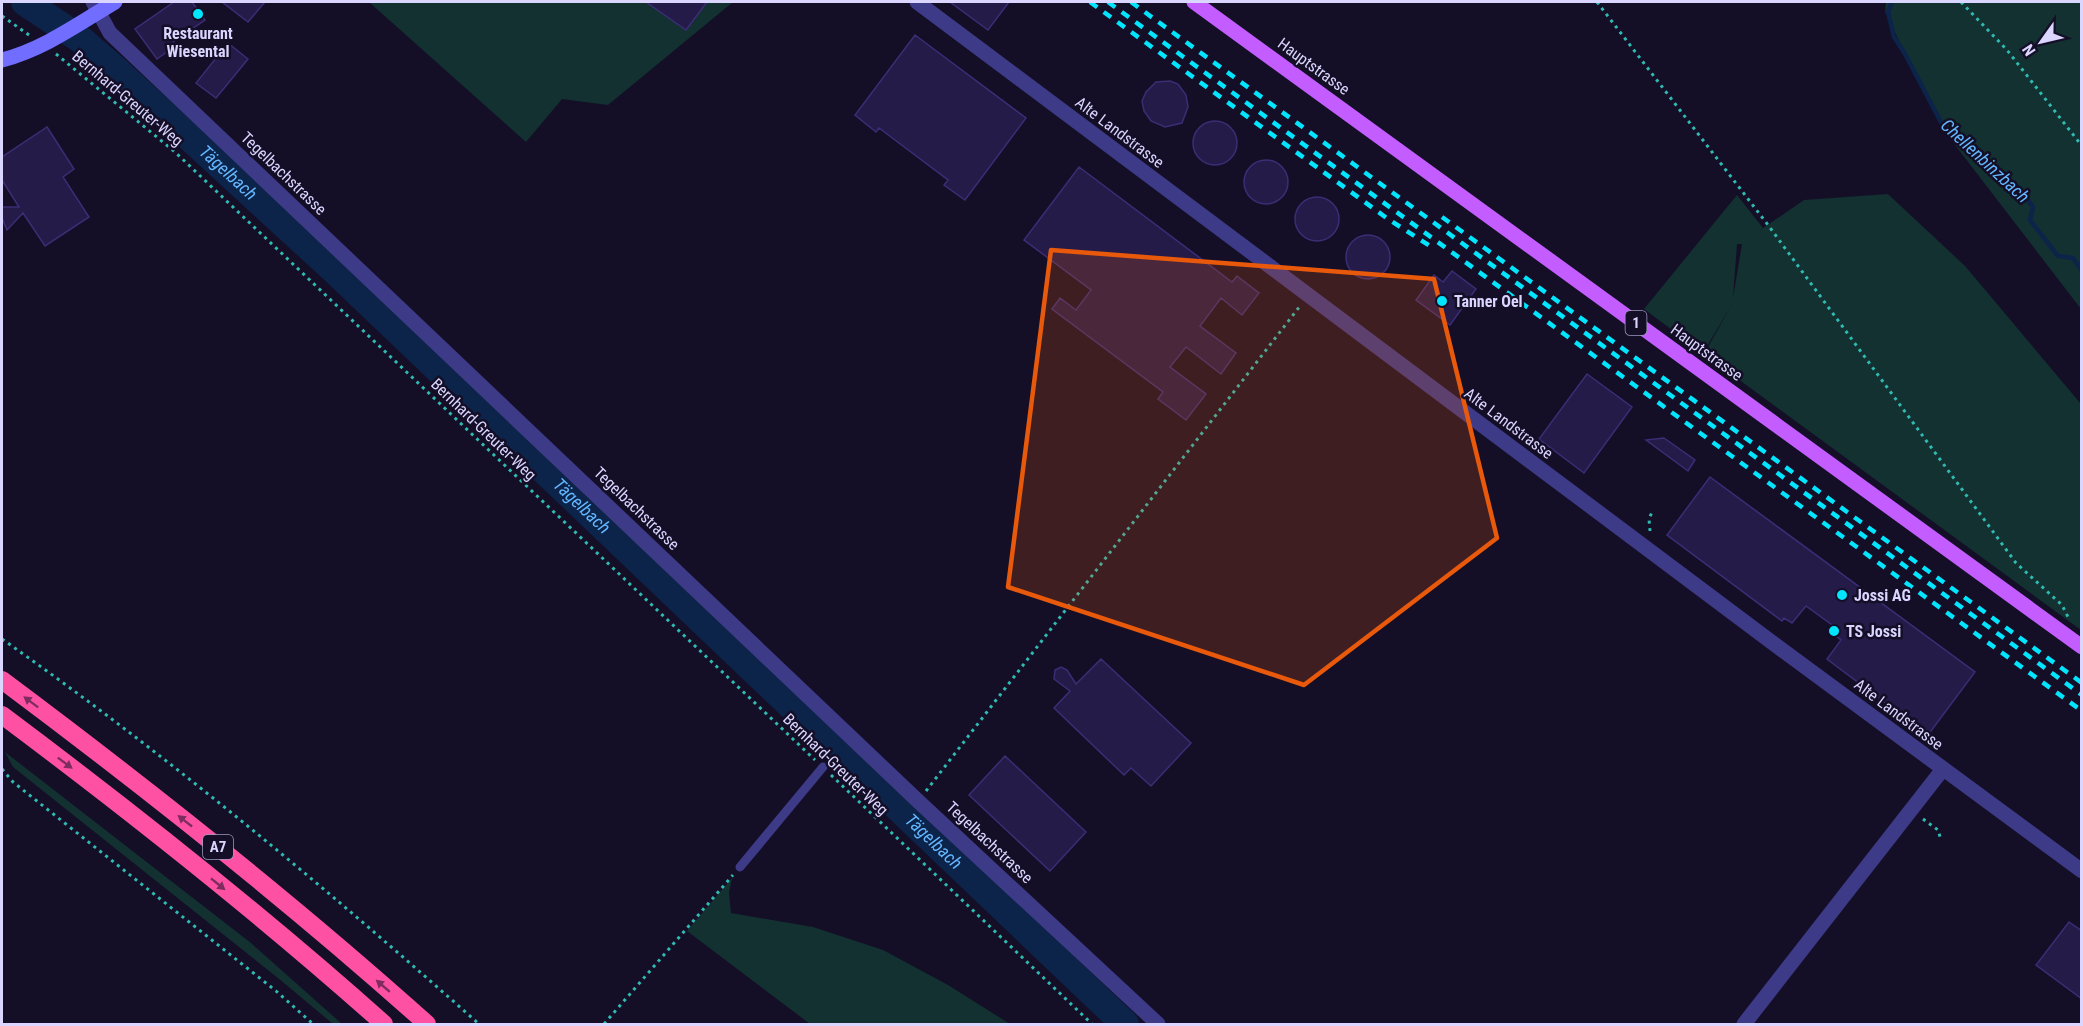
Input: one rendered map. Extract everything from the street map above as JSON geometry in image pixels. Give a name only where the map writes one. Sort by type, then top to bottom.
[{"type":"highway","name":"A7","points":[[2,680],[188,822],[427,1024]]},
{"type":"highway","name":"A7","points":[[2,715],[189,860],[384,1024]]},
{"type":"main road","name":"Hauptstrasse","points":[[1194,2],[2079,646]]},
{"type":"street","points":[[2,60],[43,45],[79,25],[96,7],[116,2]]},
{"type":"street","name":"Alte Landstrasse","points":[[917,2],[1308,296],[2082,871]]},
{"type":"street","name":"Tegelbachstrasse","points":[[96,7],[110,33],[918,801],[1158,1024]]},
{"type":"street","points":[[1744,1024],[1943,769]]},
{"type":"lane","points":[[740,867],[823,767]]},
{"type":"path","points":[[1596,2],[1768,225],[2016,563],[2062,605],[2079,646]]},
{"type":"path","points":[[1961,2],[2007,50],[2082,146]]},
{"type":"path","name":"Bernhard-Greuter-Weg","points":[[2,16],[63,60],[175,152],[1092,1024]]},
{"type":"path","points":[[918,801],[1308,296]]},
{"type":"path","points":[[2,639],[113,719],[252,828],[479,1024]]},
{"type":"path","points":[[2,769],[13,782],[276,991],[313,1024]]},
{"type":"path","points":[[1912,810],[1938,830],[1941,840]]},
{"type":"path","points":[[604,1024],[740,867]]},
{"type":"highlighted area","points":[[1051,250],[1434,279],[1497,538],[1304,685],[1008,587]]},
{"type":"green space","points":[[369,2],[733,2],[608,105],[562,99],[526,142]]},
{"type":"green space","points":[[1886,2],[2081,2],[2081,309],[1942,128],[1885,12]]},
{"type":"green space","points":[[1888,194],[1965,266],[2081,404],[2081,630],[1704,354],[1732,304],[1703,353],[1644,309],[1737,195],[1763,228],[1759,231],[1804,200]],"holes":[[[1737,244],[1742,244],[1733,298]]]},
{"type":"green space","points":[[5,752],[251,943],[342,1024],[333,1024],[13,767]]},
{"type":"green space","points":[[732,878],[729,893],[731,913],[813,927],[883,950],[948,985],[1010,1024],[810,1024],[687,931]]},
{"type":"building","points":[[174,2],[192,2],[205,20],[173,42],[175,46],[157,59],[135,29]]},
{"type":"building","points":[[222,2],[265,2],[248,22]]},
{"type":"building","points":[[646,2],[707,2],[686,30]]},
{"type":"building","points":[[950,2],[1009,2],[988,30]]},
{"type":"building","points":[[915,35],[1026,118],[965,200],[944,185],[948,180],[879,128],[876,132],[855,115]]},
{"type":"building","points":[[228,43],[248,59],[216,98],[196,83]]},
{"type":"building","points":[[1170,81],[1178,84],[1186,95],[1188,107],[1182,123],[1165,127],[1151,121],[1144,111],[1142,101],[1146,92],[1156,82]]},
{"type":"building","points":[[1215,121],[1224,122],[1231,127],[1236,134],[1236,152],[1231,159],[1224,164],[1215,165],[1206,164],[1199,159],[1194,152],[1193,143],[1194,134],[1199,127],[1206,122]]},
{"type":"building","points":[[47,127],[74,169],[63,177],[89,217],[45,246],[23,213],[7,230],[2,218],[2,207],[19,207],[2,180],[2,157]]},
{"type":"building","points":[[1266,160],[1275,161],[1282,166],[1287,173],[1287,191],[1282,198],[1275,203],[1266,204],[1257,203],[1250,198],[1245,191],[1244,182],[1245,173],[1250,166],[1257,161]]},
{"type":"building","points":[[1079,167],[1232,282],[1237,276],[1259,293],[1242,315],[1221,298],[1200,326],[1236,353],[1221,374],[1186,347],[1170,367],[1206,394],[1186,420],[1158,399],[1163,392],[1052,309],[1060,298],[1076,310],[1091,290],[1024,240]]},
{"type":"building","points":[[1317,197],[1326,198],[1333,203],[1338,210],[1338,228],[1333,235],[1326,240],[1317,241],[1308,240],[1301,235],[1296,228],[1295,219],[1296,210],[1301,203],[1308,198]]},
{"type":"building","points":[[1368,235],[1377,236],[1384,241],[1389,248],[1389,266],[1384,273],[1377,278],[1368,279],[1359,278],[1352,273],[1347,266],[1346,257],[1347,248],[1352,241],[1359,236]]},
{"type":"building","points":[[1452,271],[1476,289],[1450,325],[1416,300],[1434,275],[1443,282]]},
{"type":"building","points":[[1587,374],[1632,407],[1584,473],[1539,439]]},
{"type":"building","points":[[1664,438],[1695,460],[1688,471],[1646,440]]},
{"type":"building","points":[[1710,477],[1975,672],[1928,735],[1827,659],[1841,640],[1828,630],[1832,625],[1806,606],[1792,623],[1784,618],[1782,621],[1667,535]]},
{"type":"building","points":[[1101,659],[1191,743],[1151,786],[1131,768],[1124,775],[1054,708],[1070,691],[1054,679],[1055,670],[1061,667],[1067,670],[1076,684]]},
{"type":"building","points":[[1005,756],[1086,832],[1050,871],[969,795]]},
{"type":"building","points":[[2069,922],[2082,931],[2082,999],[2036,965]]},
{"type":"waterway","name":"Tägelbach","points":[[25,2],[79,38],[115,69],[332,268],[1125,1024]]},
{"type":"waterway","name":"Chellenbinzbach","points":[[1892,2],[1888,12],[1894,37],[1943,126],[2016,185],[2033,207],[2030,220],[2058,256],[2073,258],[2082,271]]},
{"type":"railway","points":[[1090,2],[1388,219],[1430,246]]},
{"type":"railway","points":[[1108,2],[2082,711]]},
{"type":"railway","points":[[1131,2],[2082,695]]},
{"type":"railway","points":[[1442,217],[2082,683]]},
{"type":"place","name":"Restaurant Wiesental","points":[[198,14]]},
{"type":"place","name":"Tanner Oel","points":[[1442,301]]},
{"type":"place","name":"Jossi AG","points":[[1842,595]]},
{"type":"place","name":"TS Jossi","points":[[1834,631]]}]
